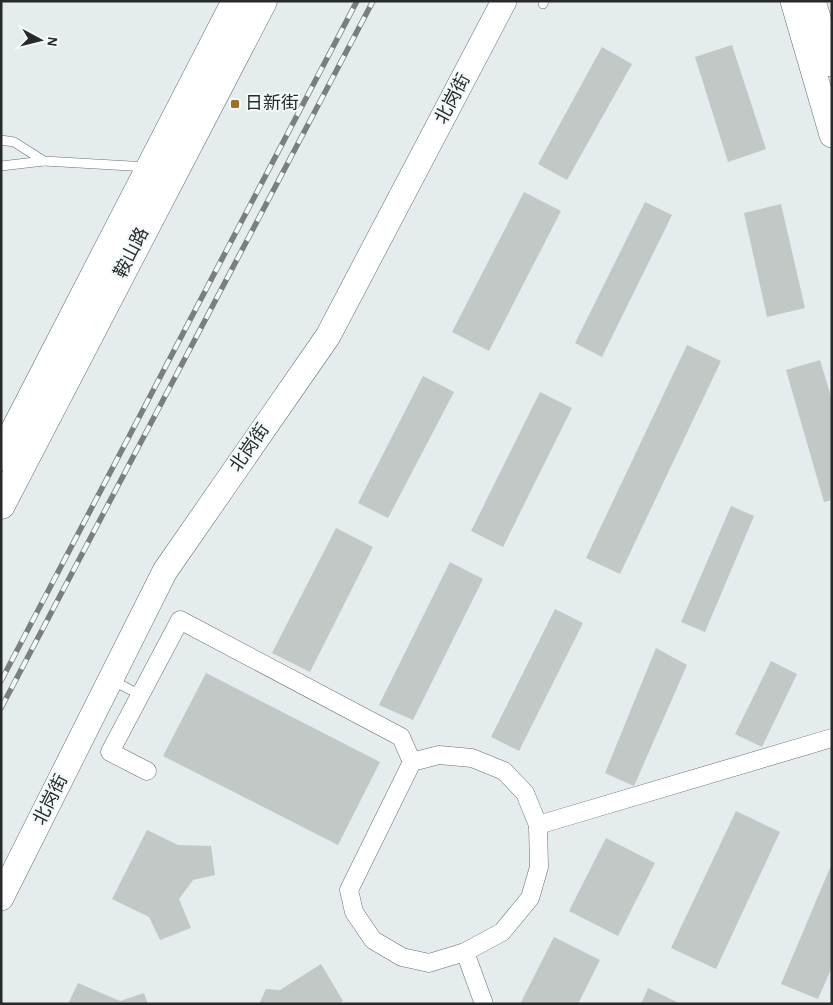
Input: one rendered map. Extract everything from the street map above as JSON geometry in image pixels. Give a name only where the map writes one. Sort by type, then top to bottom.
[{"type":"main road","name":"鞍山路","points":[[1,457],[236,1]]},
{"type":"main road","name":"鞍山路","points":[[1,505],[263,1]]},
{"type":"main road","name":"北岗街","points":[[1,898],[165,571],[328,336],[504,1]]},
{"type":"main road","points":[[793,1],[832,135]]},
{"type":"main road","points":[[813,1],[832,64]]},
{"type":"street","points":[[147,771],[110,752],[180,620],[401,737],[412,762]]},
{"type":"street","points":[[538,825],[832,738]]},
{"type":"street","points":[[439,755],[472,758],[504,771],[525,793],[538,825],[539,866],[530,898],[502,932],[465,952],[429,963],[402,957],[373,940],[354,912],[349,890],[412,762],[439,755]]},
{"type":"street","points":[[465,952],[484,1004]]},
{"type":"lane","points":[[1,140],[14,142],[44,160]]},
{"type":"lane","points":[[1,166],[44,160],[150,167]]},
{"type":"lane","points":[[111,679],[140,695]]},
{"type":"building","points":[[732,45],[766,149],[728,162],[695,57]]},
{"type":"building","points":[[602,47],[632,64],[567,180],[538,164]]},
{"type":"building","points":[[524,192],[561,211],[489,351],[452,332]]},
{"type":"building","points":[[645,202],[672,215],[602,357],[575,343]]},
{"type":"building","points":[[781,204],[805,308],[767,317],[744,213]]},
{"type":"building","points":[[687,345],[721,361],[620,574],[586,558]]},
{"type":"building","points":[[820,360],[832,400],[832,500],[824,502],[786,370]]},
{"type":"building","points":[[423,376],[454,392],[388,518],[358,503]]},
{"type":"building","points":[[540,392],[572,408],[503,547],[471,531]]},
{"type":"building","points":[[731,506],[754,516],[705,632],[681,622]]},
{"type":"building","points":[[336,528],[373,547],[310,672],[272,653]]},
{"type":"building","points":[[450,562],[483,579],[413,720],[379,705]]},
{"type":"building","points":[[555,609],[583,623],[519,751],[491,737]]},
{"type":"building","points":[[656,648],[687,665],[634,786],[605,773]]},
{"type":"building","points":[[771,661],[797,674],[762,747],[735,734]]},
{"type":"building","points":[[206,673],[380,762],[338,845],[163,756]]},
{"type":"building","points":[[736,811],[780,832],[716,969],[671,948]]},
{"type":"building","points":[[147,830],[178,845],[211,846],[215,875],[193,880],[179,899],[191,928],[160,940],[149,917],[112,899]]},
{"type":"building","points":[[606,838],[655,863],[618,936],[569,911]]},
{"type":"building","points":[[832,863],[832,967],[818,999],[781,984]]},
{"type":"building","points":[[554,937],[600,960],[578,1004],[520,1004]]},
{"type":"building","points":[[321,964],[343,1001],[338,1004],[259,1004],[266,989],[280,990]]},
{"type":"building","points":[[78,983],[120,1001],[144,993],[148,1004],[68,1004]]},
{"type":"building","points":[[648,988],[681,1004],[641,1004]]},
{"type":"railway","points":[[1,681],[357,1]]},
{"type":"railway","points":[[1,708],[373,1]]},
{"type":"place","name":"日新街","points":[[235,104]]}]
